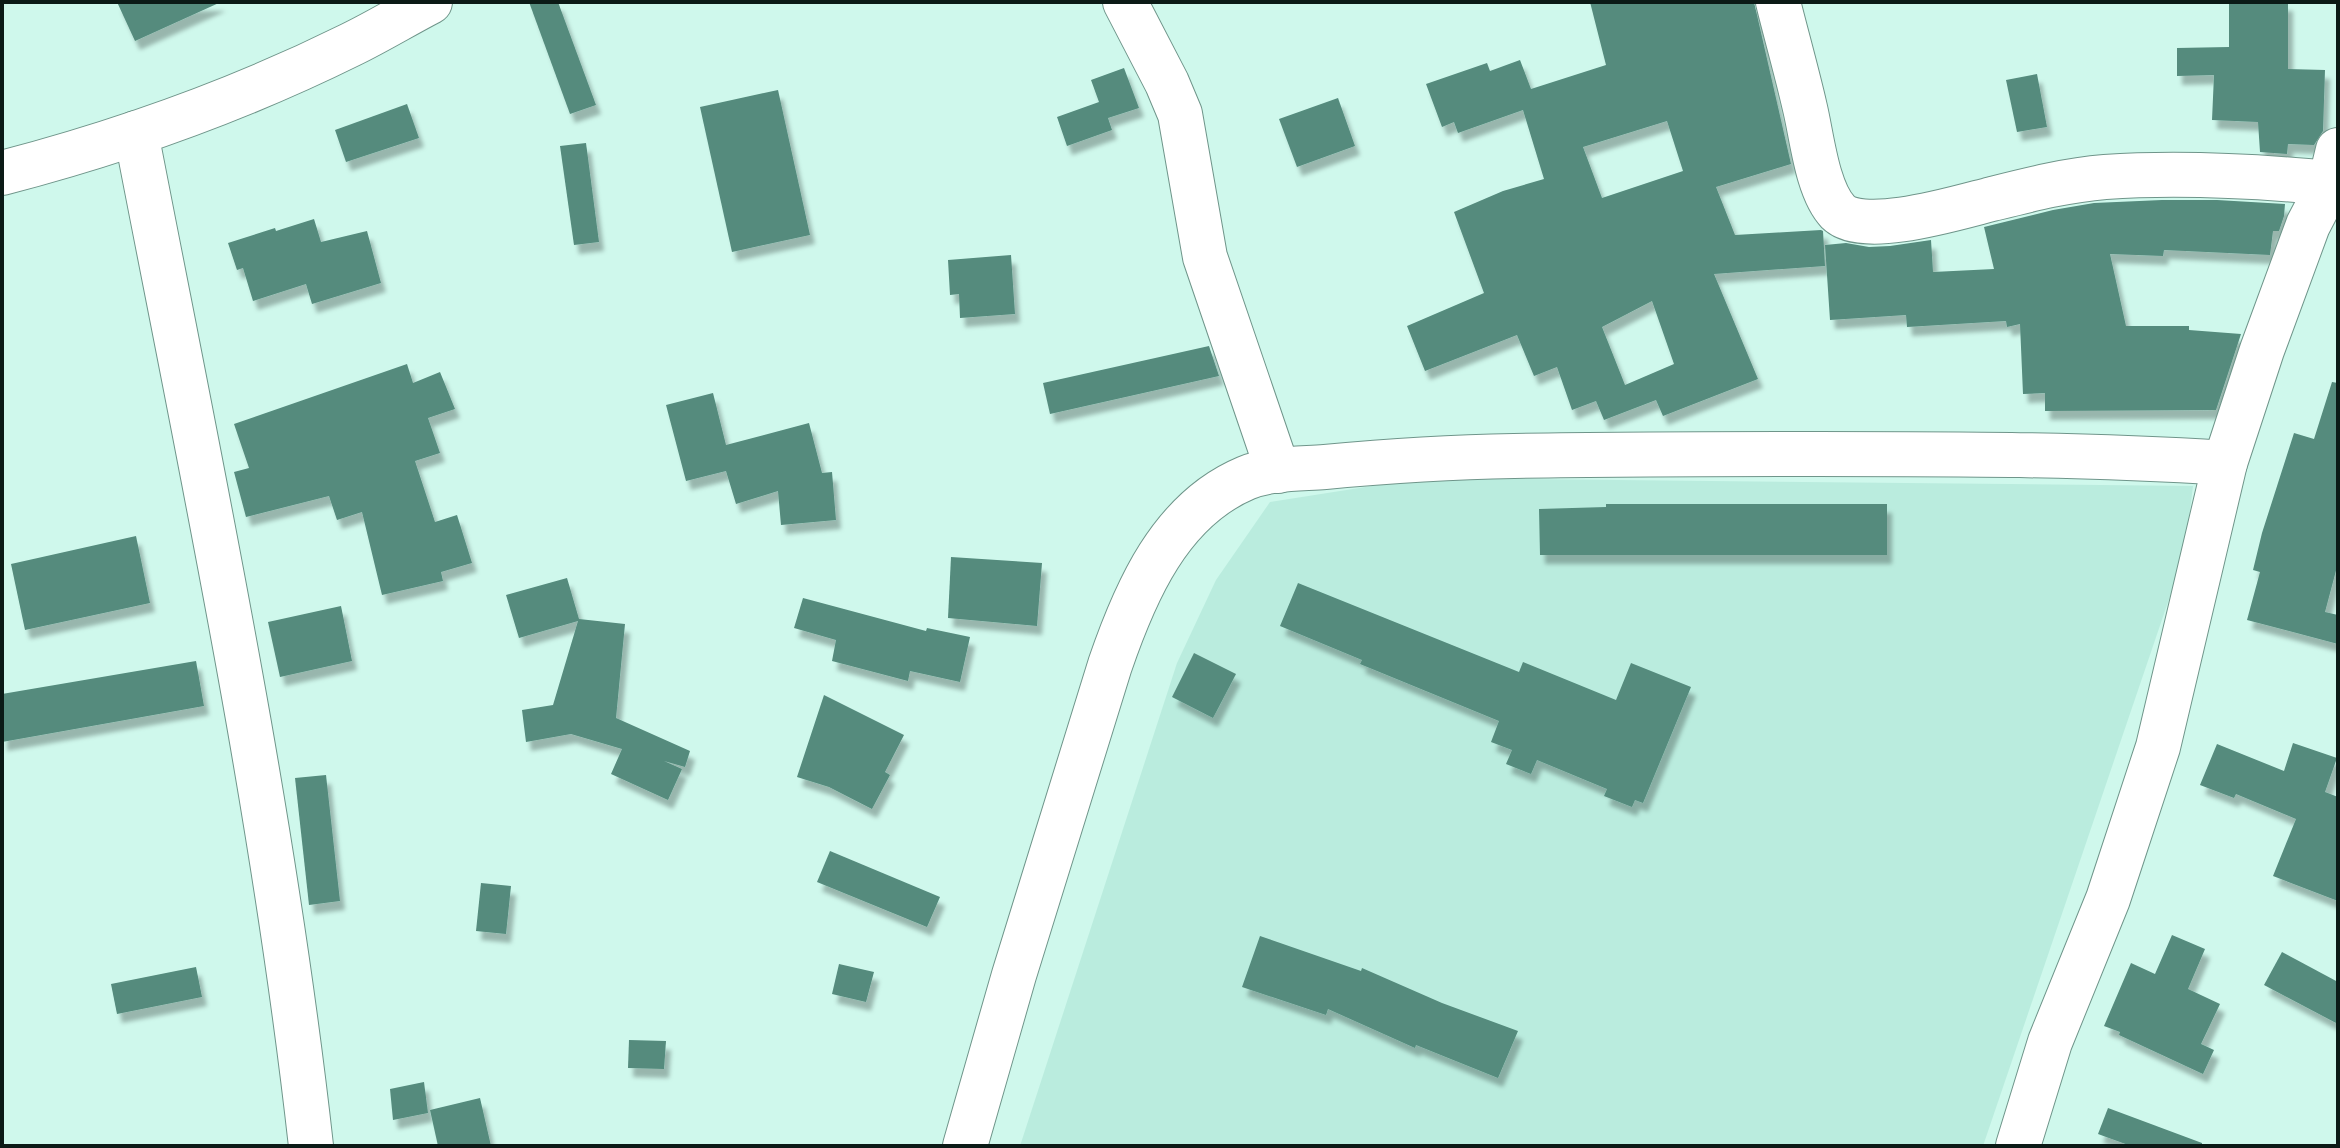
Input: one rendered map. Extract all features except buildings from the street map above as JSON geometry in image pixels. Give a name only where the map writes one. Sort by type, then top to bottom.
[{"type":"street","points":[[2,173],[136,133],[245,92],[349,45],[430,2]]},
{"type":"street","points":[[1125,2],[1180,114],[1205,257],[1278,471]]},
{"type":"street","points":[[1778,2],[1816,163],[1833,204],[1848,219],[1919,218],[2018,193],[2103,177],[2265,177],[2334,166]]},
{"type":"street","points":[[136,133],[267,832],[298,1030],[311,1146]]},
{"type":"street","points":[[2018,1146],[2050,1042],[2108,899],[2158,747],[2225,463],[2262,350],[2308,225],[2334,166]]},
{"type":"street","points":[[965,1146],[1014,975],[1127,617],[1157,558],[1183,523],[1213,496],[1248,477],[1278,471],[1443,457],[1705,453],[2037,454],[2225,463]]},
{"type":"shaded area","points":[[1423,478],[2193,486],[2185,552],[1983,1146],[1020,1146],[1177,663],[1216,580],[1270,502]]}]
